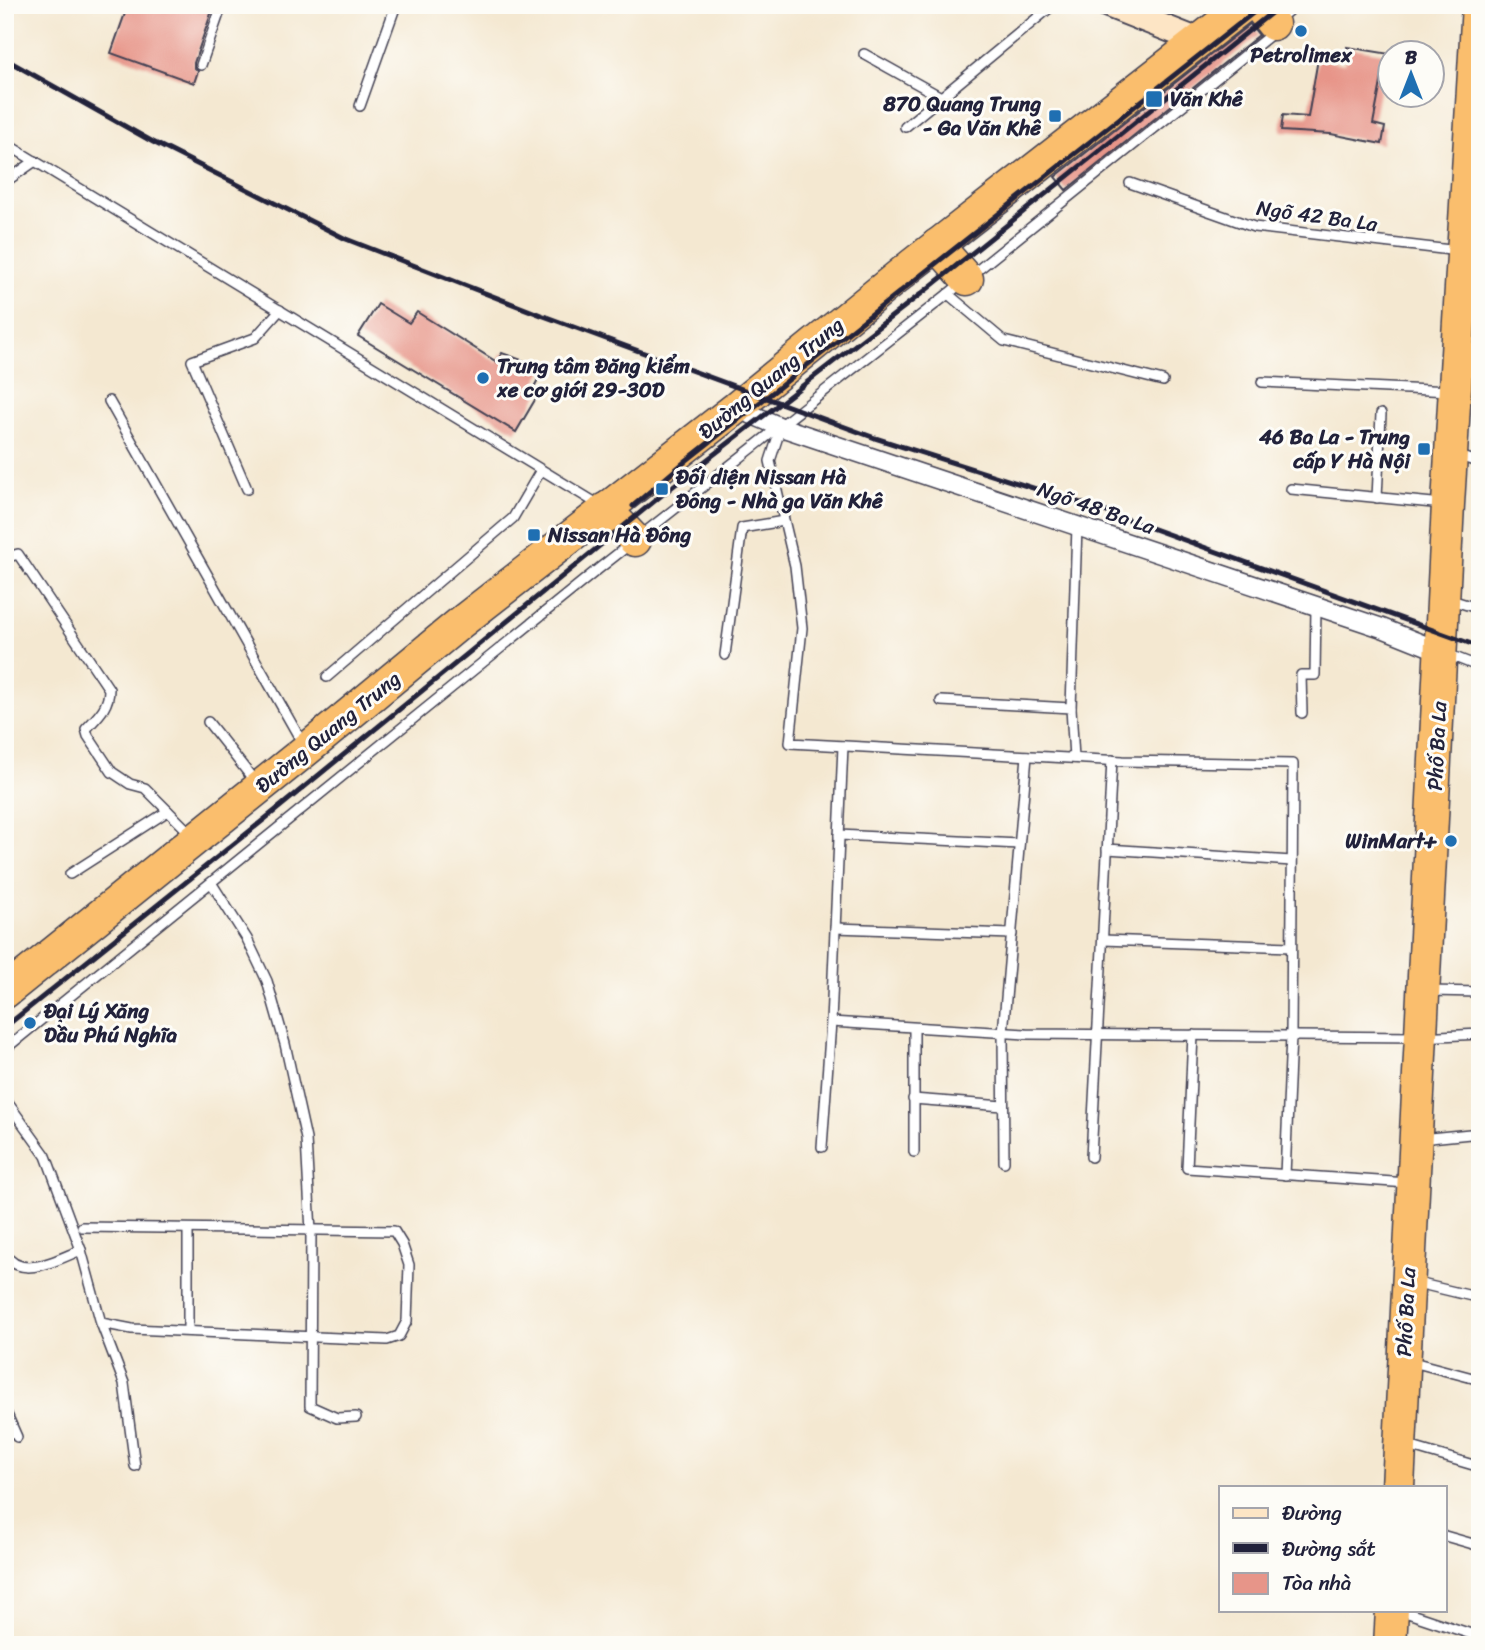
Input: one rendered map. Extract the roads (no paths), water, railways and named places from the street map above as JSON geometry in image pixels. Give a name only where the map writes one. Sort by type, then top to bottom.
[{"type":"highway","name":"Đường Quang Trung","points":[[5,992],[306,751],[460,623],[1245,5]]},
{"type":"highway","name":"Phố Ba La","points":[[1398,1486],[1448,504],[1466,458],[1455,391],[1464,251],[1474,187],[1479,18]]},
{"type":"highway","points":[[937,245],[957,287]]},
{"type":"highway","points":[[605,509],[635,540]]},
{"type":"highway","points":[[1390,1645],[1391,1612]]},
{"type":"street","points":[[1108,5],[1199,41]]},
{"type":"street","name":"Ngõ 48 Ba La","points":[[736,408],[780,427],[1382,628],[1442,652]]},
{"type":"lane","points":[[201,65],[222,5]]},
{"type":"lane","points":[[360,106],[396,5]]},
{"type":"lane","points":[[905,127],[1054,5]]},
{"type":"lane","points":[[5,1049],[635,540],[957,287],[1269,36],[1276,11]]},
{"type":"lane","points":[[864,54],[941,97]]},
{"type":"lane","points":[[5,143],[605,509]]},
{"type":"lane","points":[[5,182],[35,161]]},
{"type":"lane","name":"Ngõ 42 Ba La","points":[[1130,183],[1254,227],[1464,251]]},
{"type":"lane","points":[[957,287],[1004,341],[1163,381]]},
{"type":"lane","points":[[247,489],[192,360],[255,338],[280,310]]},
{"type":"lane","points":[[1262,382],[1455,391]]},
{"type":"lane","points":[[109,401],[306,751]]},
{"type":"lane","points":[[1377,498],[1381,414]]},
{"type":"lane","points":[[780,427],[771,461],[795,566],[802,628],[790,743],[1112,760],[1293,764],[1291,1036],[1285,1175]]},
{"type":"lane","points":[[327,677],[513,517],[541,470]]},
{"type":"lane","points":[[1291,489],[1448,504]]},
{"type":"lane","points":[[724,654],[742,528],[785,521]]},
{"type":"lane","points":[[1074,758],[1071,708],[1077,526]]},
{"type":"lane","points":[[5,558],[18,554],[109,689],[109,700],[86,729],[112,772],[130,784],[145,788],[196,839]]},
{"type":"lane","points":[[1444,597],[1480,609]]},
{"type":"lane","points":[[1302,713],[1301,675],[1315,675],[1316,606]]},
{"type":"lane","points":[[1442,652],[1480,667]]},
{"type":"lane","points":[[941,701],[1071,708]]},
{"type":"lane","points":[[208,722],[260,788]]},
{"type":"lane","points":[[822,1147],[831,1022],[843,746]]},
{"type":"lane","points":[[1004,1162],[1003,1033],[1027,755]]},
{"type":"lane","points":[[1091,1157],[1112,760]]},
{"type":"lane","points":[[69,874],[168,811]]},
{"type":"lane","points":[[839,835],[1019,844]]},
{"type":"lane","points":[[1107,849],[1292,861]]},
{"type":"lane","points":[[212,884],[247,939],[267,981],[285,1044],[306,1139],[311,1232],[310,1406],[337,1418],[356,1417]]},
{"type":"lane","points":[[835,928],[1012,934]]},
{"type":"lane","points":[[1103,940],[1292,947]]},
{"type":"lane","points":[[1423,990],[1480,992]]},
{"type":"lane","points":[[831,1022],[1003,1033],[1420,1037],[1480,1034]]},
{"type":"lane","points":[[914,1028],[914,1152]]},
{"type":"lane","points":[[1193,1035],[1187,1168],[1413,1184]]},
{"type":"lane","points":[[5,1098],[46,1156],[81,1251],[101,1323],[124,1383],[135,1466]]},
{"type":"lane","points":[[913,1099],[1003,1106]]},
{"type":"lane","points":[[1415,1139],[1480,1133]]},
{"type":"lane","points":[[82,1227],[394,1231],[409,1265],[407,1321],[399,1336],[387,1340],[132,1329],[101,1323]]},
{"type":"lane","points":[[188,1229],[188,1331]]},
{"type":"lane","points":[[5,1253],[15,1264],[36,1268],[81,1251]]},
{"type":"lane","points":[[1408,1281],[1480,1298]]},
{"type":"lane","points":[[1404,1360],[1480,1380]]},
{"type":"lane","points":[[5,1410],[17,1437]]},
{"type":"lane","points":[[1400,1444],[1480,1467]]},
{"type":"lane","points":[[1446,1536],[1480,1546]]},
{"type":"lane","points":[[1405,1612],[1480,1637]]},
{"type":"railway","points":[[633,506],[687,460],[1263,5]]},
{"type":"railway","points":[[5,1027],[668,490],[926,290],[1281,5]]},
{"type":"railway","points":[[5,59],[153,142],[346,239],[541,315],[875,438],[1090,506],[1480,647]]},
{"type":"place","name":"Petrolimex","points":[[1301,31]]},
{"type":"place","name":"Văn Khê","points":[[1154,99]]},
{"type":"place","name":"870 Quang Trung - Ga Văn Khê","points":[[1055,116]]},
{"type":"place","name":"Trung tâm Đăng kiểm xe cơ giới 29-30D","points":[[483,378]]},
{"type":"place","name":"46 Ba La - Trung cấp Y Hà Nội","points":[[1424,449]]},
{"type":"place","name":"Đối diện Nissan Hà Đông - Nhà ga Văn Khê","points":[[662,489]]},
{"type":"place","name":"Nissan Hà Đông","points":[[534,535]]},
{"type":"place","name":"WinMart+","points":[[1451,841]]},
{"type":"place","name":"Đại Lý Xăng Dầu Phú Nghĩa","points":[[30,1023]]}]
